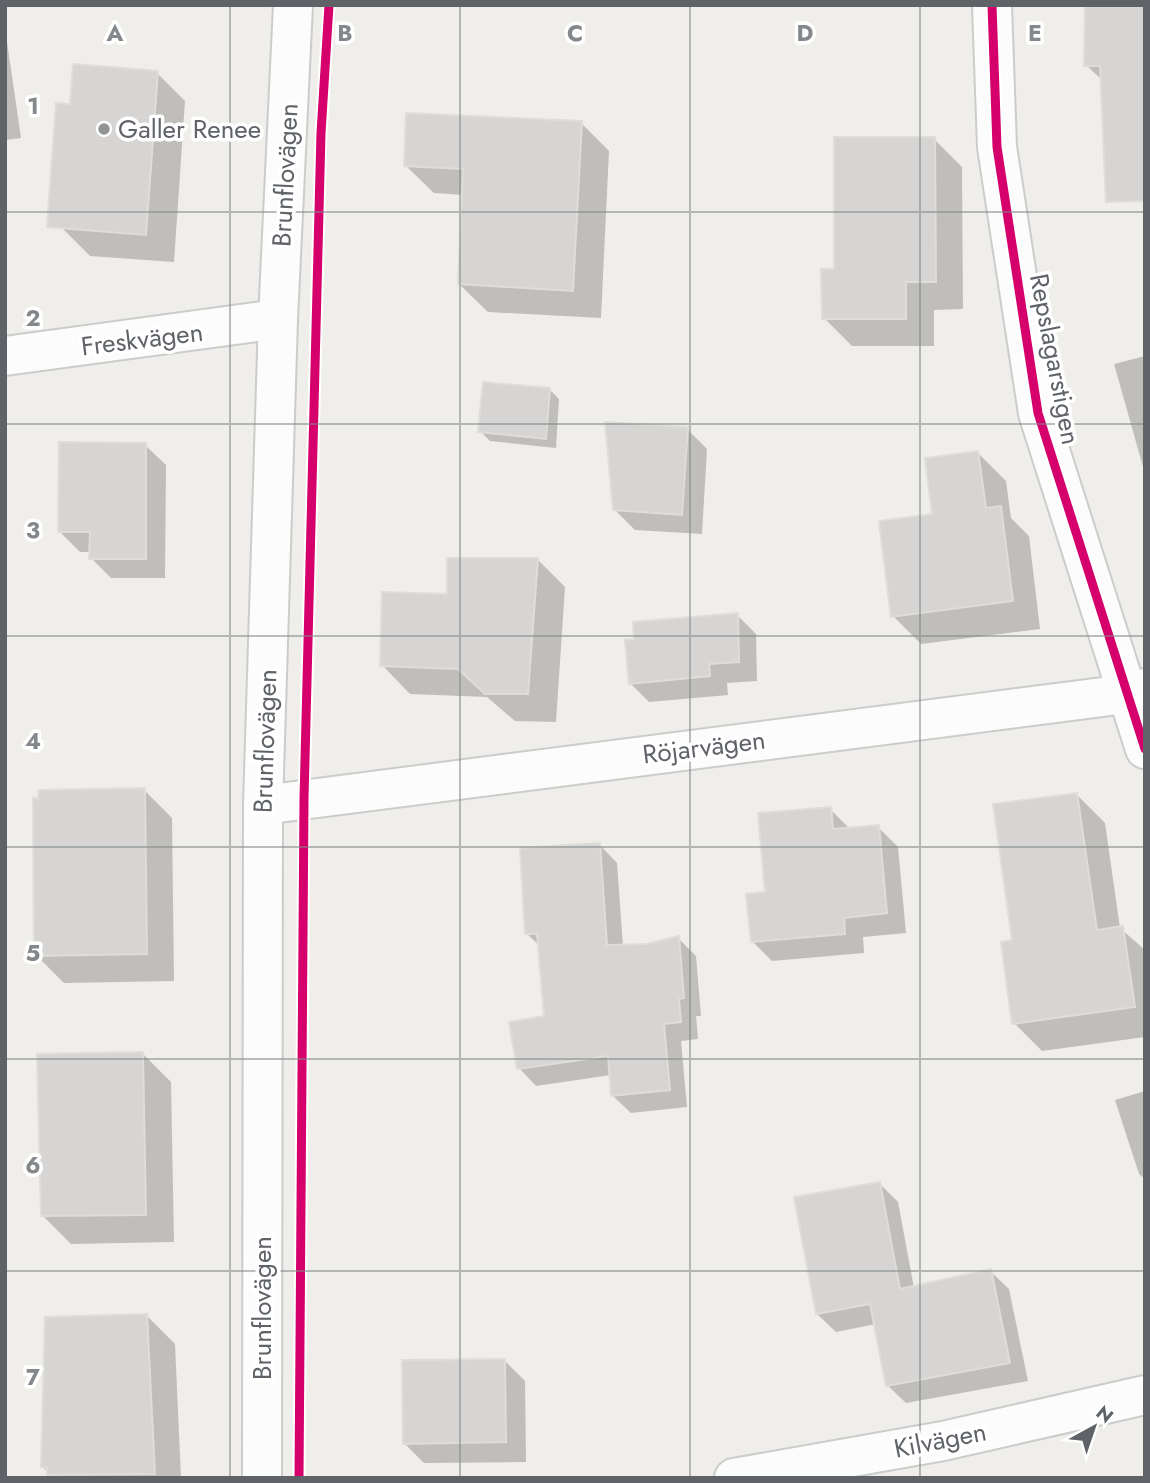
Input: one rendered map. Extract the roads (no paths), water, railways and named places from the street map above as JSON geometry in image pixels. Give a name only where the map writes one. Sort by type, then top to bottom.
[{"type":"street","name":"Brunflovägen","points":[[262,1478],[263,805],[278,319],[293,5]]},
{"type":"street","name":"Repslagarstigen","points":[[992,5],[997,147],[1038,413],[1135,691],[1145,749]]},
{"type":"street","name":"Freskvägen","points":[[5,356],[278,319]]},
{"type":"street","name":"Röjarvägen","points":[[263,805],[1135,691]]},
{"type":"street","name":"Kilvägen","points":[[734,1478],[943,1441],[1145,1395]]},
{"type":"place","name":"Galler Renee","points":[[104,129]]}]
